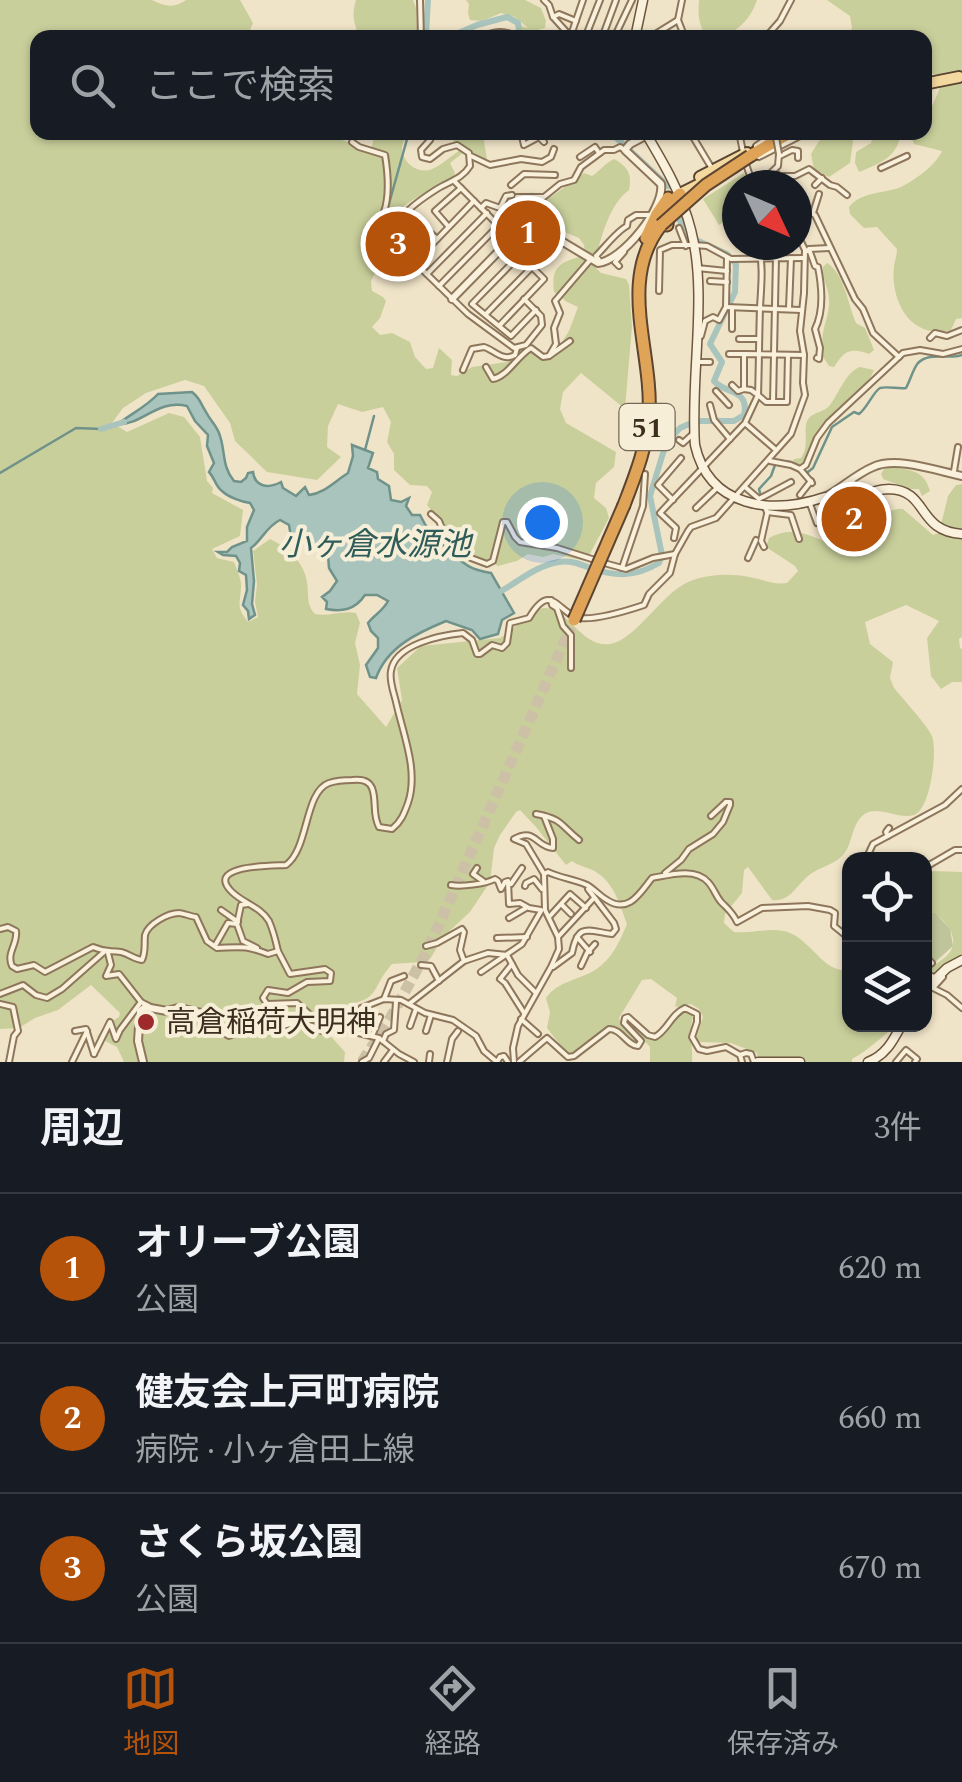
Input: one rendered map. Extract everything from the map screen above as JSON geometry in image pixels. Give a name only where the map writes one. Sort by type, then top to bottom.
[{"type":"highway","name":"51","points":[[641,326],[641,266],[661,225],[692,196],[778,140]]},
{"type":"highway","name":"51","points":[[572,624],[639,465],[648,426],[648,388],[636,282],[639,257],[656,214],[679,192]]},
{"type":"highway","name":"51","points":[[644,346],[642,297],[646,263],[665,230],[669,205],[679,192]]},
{"type":"main road","points":[[636,30],[642,0]]},
{"type":"main road","points":[[932,82],[958,77]]},
{"type":"main road","points":[[651,140],[679,192],[692,241],[697,268],[694,432],[696,450],[718,487],[734,498],[767,507],[825,497],[834,504],[880,490],[897,490],[914,498],[938,529],[962,534]]},
{"type":"main road","name":"51","points":[[749,156],[768,140]]},
{"type":"main road","name":"51","points":[[679,192],[783,140]]},
{"type":"main road","points":[[932,982],[962,960]]},
{"type":"main road","points":[[868,1062],[880,1060],[898,1032]]},
{"type":"main road","points":[[756,1062],[800,1062]]},
{"type":"street","points":[[420,0],[421,30]]},
{"type":"street","points":[[544,0],[565,30]]},
{"type":"street","points":[[573,30],[584,0]]},
{"type":"street","points":[[589,30],[600,0]]},
{"type":"street","points":[[605,30],[616,0]]},
{"type":"street","points":[[618,30],[632,0]]},
{"type":"street","points":[[682,0],[678,20],[682,30]]},
{"type":"street","points":[[772,30],[791,0]]},
{"type":"street","points":[[553,17],[558,14],[576,21]]},
{"type":"street","points":[[662,30],[678,20]]},
{"type":"street","points":[[932,83],[940,84]]},
{"type":"street","points":[[430,140],[420,151],[423,158],[430,159],[453,145],[465,148],[471,156],[490,165],[521,160],[542,162],[551,158],[554,149]]},
{"type":"street","points":[[514,214],[517,197],[545,197],[560,184],[574,180],[577,167],[604,150],[628,147],[639,140]]},
{"type":"street","points":[[695,140],[716,174]]},
{"type":"street","points":[[742,140],[752,170]]},
{"type":"street","points":[[777,170],[778,140]]},
{"type":"street","points":[[749,156],[762,157],[793,140]]},
{"type":"street","points":[[352,142],[384,155],[389,192],[387,212],[404,215],[468,170],[471,156]]},
{"type":"street","points":[[580,158],[594,147],[599,154]]},
{"type":"street","points":[[609,261],[596,256],[646,225],[662,187],[628,147]]},
{"type":"street","points":[[779,155],[798,150],[798,158]]},
{"type":"street","points":[[890,171],[881,168],[907,156]]},
{"type":"street","points":[[812,171],[847,195]]},
{"type":"street","points":[[511,185],[524,174],[556,174],[560,184]]},
{"type":"street","points":[[814,184],[822,178]]},
{"type":"street","points":[[454,181],[514,241]]},
{"type":"street","points":[[450,227],[435,211],[461,188]]},
{"type":"street","points":[[820,194],[814,213],[855,299],[872,333],[900,357]]},
{"type":"street","points":[[481,208],[486,203],[500,208],[506,196],[512,195]]},
{"type":"street","points":[[524,208],[532,197]]},
{"type":"street","points":[[415,262],[474,201]]},
{"type":"street","points":[[427,274],[487,213]]},
{"type":"street","points":[[609,261],[620,229],[628,227],[628,220],[651,214]]},
{"type":"street","points":[[439,286],[499,225]]},
{"type":"street","points":[[437,239],[424,227],[402,250],[508,346],[526,345],[541,329],[542,318],[524,299]]},
{"type":"street","points":[[679,228],[692,241],[722,254]]},
{"type":"street","points":[[452,299],[499,250],[514,241],[563,242],[598,263],[609,261]]},
{"type":"street","points":[[659,291],[660,250],[692,241]]},
{"type":"street","points":[[617,242],[625,252],[615,262],[619,266]]},
{"type":"street","points":[[812,249],[831,248]]},
{"type":"street","points":[[494,335],[500,327],[524,299],[544,278],[522,258],[512,261],[472,304],[485,315],[500,327],[511,336],[536,310]]},
{"type":"street","points":[[812,258],[822,288],[820,320],[815,329],[820,348],[817,358]]},
{"type":"street","points":[[549,356],[556,344],[554,328],[560,311],[555,301],[591,259]]},
{"type":"street","points":[[731,260],[727,282],[732,329]]},
{"type":"street","points":[[674,538],[676,528],[660,513],[745,422],[758,395],[762,260]]},
{"type":"street","points":[[773,402],[776,260]]},
{"type":"street","points":[[789,310],[791,260]]},
{"type":"street","points":[[341,1029],[342,1026],[316,1020],[297,1003],[265,1002],[263,996],[268,990],[288,994],[307,982],[326,983],[331,973],[328,970],[289,974],[269,921],[229,889],[230,874],[243,868],[290,863],[318,792],[328,783],[366,781],[372,788],[377,825],[388,830],[400,823],[412,790],[412,770],[391,680],[394,663],[414,644],[463,633],[472,640],[476,654],[480,654],[492,645],[502,648],[510,623],[529,618],[536,606],[550,600],[582,618],[646,602],[670,574],[675,554],[692,527],[716,518],[791,434],[804,399],[800,337],[804,260]]},
{"type":"street","points":[[485,315],[532,267]]},
{"type":"street","points":[[697,268],[727,271]]},
{"type":"street","points":[[710,281],[727,282]]},
{"type":"street","points":[[696,343],[705,320],[718,320],[730,308],[801,310]]},
{"type":"street","points":[[930,338],[935,333],[947,336],[962,330]]},
{"type":"street","points":[[739,339],[759,339]]},
{"type":"street","points":[[486,367],[496,380],[530,348],[543,357],[551,356],[570,341]]},
{"type":"street","points":[[463,370],[472,350],[484,347],[508,358],[515,355],[517,348]]},
{"type":"street","points":[[800,469],[806,465],[828,423],[908,351],[943,354],[962,349]]},
{"type":"street","points":[[729,354],[804,355]]},
{"type":"street","points":[[744,354],[744,390]]},
{"type":"street","points":[[732,386],[751,390],[766,402],[787,402],[788,355]]},
{"type":"street","points":[[696,362],[710,362]]},
{"type":"street","points":[[716,391],[728,404]]},
{"type":"street","points":[[776,412],[782,402]]},
{"type":"street","points":[[710,404],[715,422],[730,439]]},
{"type":"street","points":[[745,422],[776,450]]},
{"type":"street","points":[[679,440],[683,443],[694,432]]},
{"type":"street","points":[[825,497],[882,464],[958,475],[958,446]]},
{"type":"street","points":[[673,500],[658,485],[681,458]]},
{"type":"street","points":[[768,460],[800,469],[811,482],[800,495]]},
{"type":"street","points":[[622,568],[643,506],[646,474]]},
{"type":"street","points":[[744,486],[759,499],[791,482]]},
{"type":"street","points":[[696,508],[718,487]]},
{"type":"street","points":[[780,488],[781,505]]},
{"type":"street","points":[[809,502],[817,523]]},
{"type":"street","points":[[748,558],[767,520],[767,507],[790,515],[799,539]]},
{"type":"street","points":[[431,514],[445,535],[471,558],[487,564],[493,561],[502,522],[508,522],[520,542],[557,548],[622,568],[675,554]]},
{"type":"street","points":[[748,540],[759,540]]},
{"type":"street","points":[[759,540],[764,547]]},
{"type":"street","points":[[550,600],[571,635],[571,668]]},
{"type":"street","points":[[869,852],[872,845],[909,820],[945,805],[962,789]]},
{"type":"street","points":[[662,876],[689,849],[710,838],[723,822],[730,802],[710,816]]},
{"type":"street","points":[[536,814],[564,824],[579,840]]},
{"type":"street","points":[[482,972],[527,937],[543,910],[544,874],[526,844],[514,839],[532,836],[546,848],[552,848],[544,816]]},
{"type":"street","points":[[888,836],[889,828]]},
{"type":"street","points":[[932,863],[962,850]]},
{"type":"street","points":[[477,868],[473,874],[484,884]]},
{"type":"street","points":[[451,885],[497,880],[501,890],[522,868]]},
{"type":"street","points":[[510,869],[508,904],[543,910],[558,937],[559,949],[523,1016],[512,1048],[514,1062]]},
{"type":"street","points":[[544,874],[586,885],[607,900],[625,905],[639,896],[652,878],[688,873],[702,876],[720,902],[732,910],[737,922],[758,908],[808,906],[830,910],[836,915],[834,926],[842,932]]},
{"type":"street","points":[[525,886],[534,879],[544,892]]},
{"type":"street","points":[[552,968],[572,953],[576,937],[589,929],[615,932],[614,923],[586,885]]},
{"type":"street","points":[[514,894],[517,903]]},
{"type":"street","points":[[549,918],[570,894],[586,908]]},
{"type":"street","points":[[558,937],[594,898]]},
{"type":"street","points":[[237,923],[241,905],[249,904]]},
{"type":"street","points":[[562,904],[571,914]]},
{"type":"street","points":[[509,918],[528,907]]},
{"type":"street","points":[[221,910],[237,923],[244,941],[268,954],[278,951]]},
{"type":"street","points":[[0,929],[8,926],[16,931],[10,960],[16,969],[31,965],[48,971],[93,947],[142,960],[150,926],[178,913],[196,918],[207,941],[218,948],[257,948]]},
{"type":"street","points":[[526,921],[532,925]]},
{"type":"street","points":[[553,926],[560,921]]},
{"type":"street","points":[[216,944],[228,923],[237,923]]},
{"type":"street","points":[[426,946],[462,929],[460,953],[464,961]]},
{"type":"street","points":[[508,937],[507,955],[536,993]]},
{"type":"street","points":[[497,938],[527,937]]},
{"type":"street","points":[[576,937],[590,951]]},
{"type":"street","points":[[581,966],[594,944]]},
{"type":"street","points":[[0,994],[23,985],[36,996],[46,998],[106,952]]},
{"type":"street","points":[[106,952],[111,965],[106,976],[119,974],[141,1002],[167,1011],[178,1008],[206,1014],[229,1035],[241,1029],[266,1029],[294,1022],[381,1039],[414,1062]]},
{"type":"street","points":[[453,957],[460,953]]},
{"type":"street","points":[[410,1004],[464,961],[488,953],[507,955]]},
{"type":"street","points":[[512,964],[500,979],[538,1034]]},
{"type":"street","points":[[421,965],[431,966],[439,981]]},
{"type":"street","points":[[384,1000],[391,981],[404,976]]},
{"type":"street","points":[[932,976],[943,977],[933,988],[962,1008]]},
{"type":"street","points":[[341,1029],[361,1008],[396,999],[453,1020],[476,1036],[496,1062],[501,1056],[514,1062]]},
{"type":"street","points":[[362,1062],[394,1030],[396,999]]},
{"type":"street","points":[[75,1031],[88,1031],[94,1054],[110,1022],[116,1039],[141,1002]]},
{"type":"street","points":[[0,1004],[13,1007],[18,1030],[9,1062]]},
{"type":"street","points":[[142,1062],[139,1018],[142,1008],[150,1006]]},
{"type":"street","points":[[514,1062],[547,1038],[568,1057],[574,1056],[609,1029],[637,1046],[640,1041],[624,1024],[624,1018],[655,1037],[674,1014],[685,1008],[696,1014],[692,1037],[699,1049],[726,1047],[741,1059],[746,1052],[751,1054],[756,1062]]},
{"type":"street","points":[[410,1026],[416,1009]]},
{"type":"street","points":[[355,1015],[371,1022]]},
{"type":"street","points":[[426,1031],[431,1015]]},
{"type":"street","points":[[371,1036],[380,1017]]},
{"type":"street","points":[[72,1062],[88,1031]]},
{"type":"street","points":[[446,1062],[452,1038],[458,1031]]},
{"type":"street","points":[[384,1062],[394,1050]]},
{"type":"street","points":[[896,1062],[906,1050],[917,1059],[914,1062]]},
{"type":"street","points":[[429,1062],[430,1054]]},
{"type":"green space","points":[[0,0],[152,0],[169,6],[186,0],[240,0],[253,23],[250,30],[30,30],[30,140],[342,140],[364,151],[371,150],[373,140],[405,140],[402,146],[408,163],[427,170],[460,150],[453,140],[484,140],[487,159],[464,152],[450,163],[455,173],[452,179],[401,209],[378,246],[384,255],[371,281],[372,291],[386,301],[372,327],[380,335],[392,333],[410,342],[415,357],[426,369],[433,368],[439,348],[452,360],[451,375],[457,376],[472,367],[507,362],[523,351],[555,353],[578,307],[554,292],[554,275],[564,262],[585,255],[584,245],[579,238],[543,223],[516,227],[519,220],[584,173],[592,176],[614,159],[628,172],[629,190],[610,214],[594,266],[601,273],[626,279],[629,285],[632,326],[625,409],[581,373],[563,392],[560,409],[566,423],[616,452],[614,467],[596,483],[594,498],[606,508],[609,518],[586,561],[528,554],[498,566],[465,553],[427,505],[432,492],[427,486],[410,485],[394,470],[394,454],[387,442],[391,422],[383,407],[362,412],[338,404],[328,426],[327,447],[341,457],[317,480],[267,472],[235,441],[230,423],[204,386],[185,380],[146,393],[123,408],[112,423],[127,432],[169,413],[184,417],[200,437],[212,493],[243,510],[240,536],[212,549],[217,558],[234,562],[241,582],[240,606],[244,617],[248,622],[258,617],[253,551],[270,539],[299,562],[315,614],[356,613],[360,623],[355,643],[360,665],[357,694],[386,727],[402,700],[397,668],[421,646],[500,638],[532,612],[544,608],[560,613],[591,640],[610,644],[620,641],[668,596],[695,579],[734,575],[787,583],[798,571],[766,547],[769,538],[781,533],[804,534],[862,553],[883,534],[882,519],[891,511],[903,509],[933,535],[939,533],[948,496],[956,485],[962,484],[962,682],[952,682],[941,689],[931,676],[927,638],[939,621],[906,605],[865,622],[870,644],[893,662],[890,678],[894,688],[932,736],[933,767],[920,811],[914,815],[868,812],[857,823],[842,856],[778,900],[772,900],[748,867],[744,870],[742,893],[725,914],[724,923],[734,932],[790,933],[842,970],[842,1032],[888,1032],[852,1062],[758,1062],[757,1053],[731,1043],[699,1042],[696,1039],[703,1017],[699,1009],[691,1004],[675,1007],[677,998],[651,979],[642,980],[619,1018],[635,1042],[615,1026],[567,1054],[547,1028],[550,1012],[546,998],[556,988],[601,966],[627,924],[607,882],[572,861],[566,865],[520,810],[494,848],[490,882],[470,912],[444,936],[430,959],[392,964],[371,996],[346,1005],[326,1031],[345,1052],[344,1062],[124,1062],[117,1047],[97,1037],[120,1013],[91,985],[58,1010],[19,1028],[0,1029]]},
{"type":"green space","points":[[356,0],[413,0],[417,30],[357,30]]},
{"type":"green space","points":[[466,0],[525,0],[541,8],[545,28],[521,30],[521,26],[528,28],[515,17],[501,13],[482,21],[470,20]]},
{"type":"green space","points":[[699,0],[757,0],[749,15],[733,30],[703,30]]},
{"type":"green space","points":[[827,0],[962,0],[962,318],[956,319],[951,330],[925,329],[906,315],[894,279],[897,249],[877,227],[864,228],[850,214],[849,207],[867,195],[907,184],[942,151],[914,144],[912,140],[932,140],[932,106],[941,75],[932,74],[932,30],[851,30],[850,16]]},
{"type":"green space","points":[[820,140],[853,142],[850,163],[829,177],[814,169],[811,154]]},
{"type":"green space","points":[[899,140],[891,155],[859,172],[856,152],[871,143]]},
{"type":"green space","points":[[722,187],[722,223],[719,225],[703,199]]},
{"type":"green space","points":[[827,263],[838,274],[856,323],[865,328],[874,350],[869,354],[848,352],[834,367],[823,357],[829,296],[823,267]]},
{"type":"green space","points":[[860,367],[874,370],[863,387],[825,423],[807,459],[799,466],[793,461],[804,453],[809,418],[828,407],[847,378]]},
{"type":"green space","points":[[890,467],[920,475],[930,491],[922,496],[919,489],[883,479],[881,474]]},
{"type":"green space","points":[[932,872],[962,872],[962,954],[932,973],[932,967],[947,955],[953,939],[947,926],[932,913]]},
{"type":"green space","points":[[932,913],[950,929],[953,946],[932,965]]},
{"type":"green space","points":[[683,1011],[693,1016],[692,1062],[650,1062],[650,1047],[628,1022],[653,1040]]},
{"type":"water","name":"小ヶ倉水源池","points":[[192,392],[218,430],[227,469],[234,481],[241,482],[253,472],[256,481],[263,485],[281,482],[283,488],[296,496],[305,487],[309,495],[315,494],[348,473],[352,445],[373,453],[368,468],[389,486],[391,500],[401,502],[409,498],[406,506],[412,515],[420,515],[447,549],[471,567],[491,573],[514,613],[502,620],[498,634],[480,639],[472,630],[446,621],[404,642],[376,678],[370,677],[366,665],[378,648],[378,638],[368,623],[388,601],[377,595],[365,595],[348,609],[326,609],[327,602],[322,597],[337,581],[329,568],[328,555],[291,537],[289,525],[280,520],[251,548],[255,615],[249,619],[243,605],[246,575],[239,571],[236,556],[218,552],[227,552],[247,541],[247,527],[254,510],[250,503],[231,497],[218,487],[209,472],[214,463],[207,446],[208,435],[187,406],[167,406],[135,421],[118,424],[158,394]]},
{"type":"waterway","points":[[426,30],[428,0]]},
{"type":"waterway","points":[[465,30],[507,17],[518,23],[519,30]]},
{"type":"waterway","points":[[379,251],[407,140]]},
{"type":"waterway","points":[[619,140],[668,186]]},
{"type":"waterway","points":[[494,595],[533,571],[559,562],[617,574],[642,571],[659,563],[662,555],[650,496],[670,439],[689,424],[734,421],[744,415],[740,396],[714,381],[722,362],[710,344],[735,292],[736,264],[727,254],[685,235],[677,212]]},
{"type":"waterway","points":[[803,471],[813,468],[832,427],[854,412],[859,414],[880,388],[906,388],[923,359],[962,355]]},
{"type":"waterway","points":[[365,450],[374,416]]},
{"type":"waterway","points":[[101,429],[124,422]]},
{"type":"waterway","points":[[0,473],[76,428],[101,429]]},
{"type":"waterway","points":[[781,461],[797,466]]},
{"type":"waterway","points":[[760,493],[775,465]]},
{"type":"tunnel","points":[[362,1062],[428,949],[571,627]]},
{"type":"place","name":"オリーブ公園","points":[[528,233]]},
{"type":"place","name":"さくら坂公園","points":[[398,244]]},
{"type":"place","name":"健友会上戸町病院","points":[[854,519]]},
{"type":"place","name":"高倉稲荷大明神","points":[[146,1022]]}]
